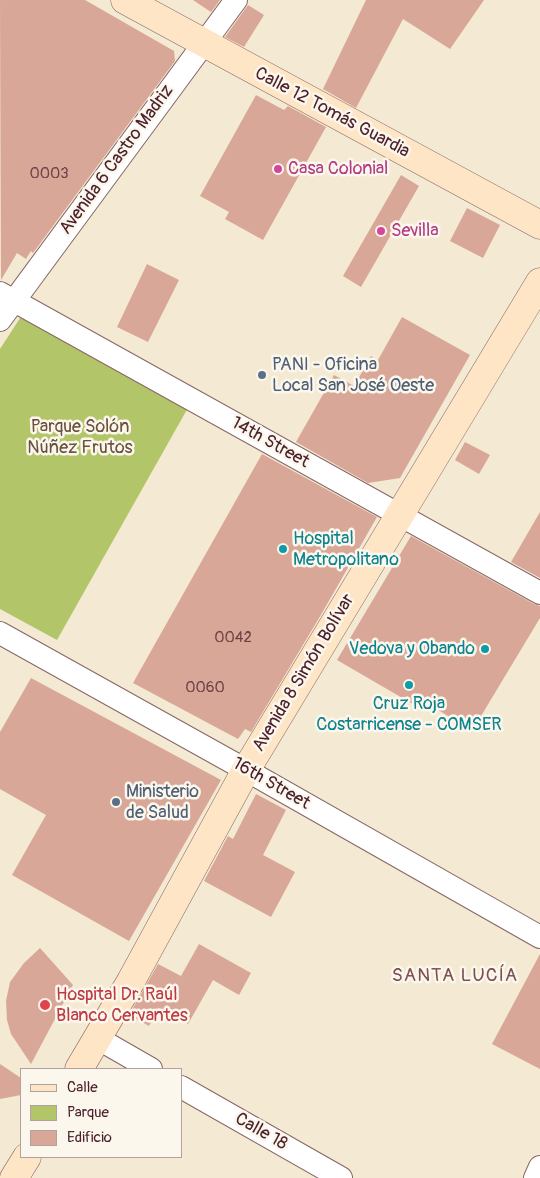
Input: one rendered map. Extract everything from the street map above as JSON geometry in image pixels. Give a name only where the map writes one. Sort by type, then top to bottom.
[{"type":"street","name":"Calle 12 Tomás Guardia","points":[[125,0],[203,44],[540,225]]},
{"type":"street","name":"Avenida 6 Castro Madriz","points":[[0,320],[7,297],[236,0]]},
{"type":"street","name":"Avenida 8 Simón Bolívar","points":[[79,1068],[130,981],[246,770],[540,282]]},
{"type":"street","name":"14th Street","points":[[7,297],[540,593]]},
{"type":"street","name":"16th Street","points":[[0,633],[540,937]]},
{"type":"street","points":[[97,1038],[149,1068]]},
{"type":"street","name":"Calle 18","points":[[182,1088],[341,1178]]},
{"type":"street","points":[[14,1178],[26,1158]]},
{"type":"street","points":[[534,1178],[540,1167]]},
{"type":"green space","name":"Parque Solón Núñez Frutos","points":[[22,315],[189,406],[57,640],[0,609],[0,349]]},
{"type":"building","points":[[0,0],[85,0],[174,51],[175,61],[33,253],[31,251],[26,259],[17,253],[1,280]]},
{"type":"building","points":[[193,0],[220,0],[211,12]]},
{"type":"building","points":[[366,0],[484,0],[450,49],[403,19],[356,108],[323,89]]},
{"type":"building","points":[[248,5],[264,15],[244,47],[225,37]]},
{"type":"building","points":[[256,95],[284,110],[288,106],[326,127],[263,240],[225,219],[229,212],[200,196]]},
{"type":"building","name":"Sevilla","points":[[401,175],[419,186],[361,287],[343,276]]},
{"type":"building","points":[[467,208],[500,225],[483,258],[450,241]]},
{"type":"building","points":[[147,264],[179,280],[148,342],[117,327]]},
{"type":"building","points":[[402,317],[470,355],[400,478],[368,483],[296,442],[334,375],[354,386],[371,356],[378,360]]},
{"type":"building","points":[[465,442],[490,455],[479,474],[455,460]]},
{"type":"building","points":[[262,454],[377,517],[251,732],[245,729],[238,739],[133,683]]},
{"type":"building","points":[[540,512],[540,578],[511,562]]},
{"type":"building","points":[[411,536],[540,606],[540,618],[472,731],[427,703],[423,710],[337,660]]},
{"type":"building","name":"Ministerio de Salud","points":[[31,678],[221,780],[129,941],[12,875],[46,815],[0,789],[0,732]]},
{"type":"building","points":[[256,794],[286,810],[263,855],[295,872],[271,917],[204,881],[228,836],[233,839]]},
{"type":"building","points":[[199,944],[251,973],[239,995],[213,980],[188,1024],[158,1008],[149,1026],[129,1015],[158,964],[181,976]]},
{"type":"building","points":[[40,948],[73,985],[31,1064],[11,1034],[7,1020],[6,1001],[10,982],[24,963]]},
{"type":"building","points":[[540,954],[540,1069],[492,1044]]},
{"type":"building","points":[[0,1064],[20,1077],[20,1095],[0,1099]]},
{"type":"place","name":"Casa Colonial","points":[[278,169]]},
{"type":"place","name":"Sevilla","points":[[381,231]]},
{"type":"place","name":"PANI - Oficina Local San José Oeste","points":[[262,375]]},
{"type":"place","name":"Hospital Metropolitano","points":[[283,549]]},
{"type":"place","name":"Vedova y Obando","points":[[485,649]]},
{"type":"place","name":"Cruz Roja Costarricense - COMSER","points":[[409,685]]},
{"type":"place","name":"Ministerio de Salud","points":[[116,802]]},
{"type":"place","name":"Hospital Dr. Raúl Blanco Cervantes","points":[[45,1005]]},
{"type":"district","name":"SANTA LUCÍA","points":[[455,976]]}]
